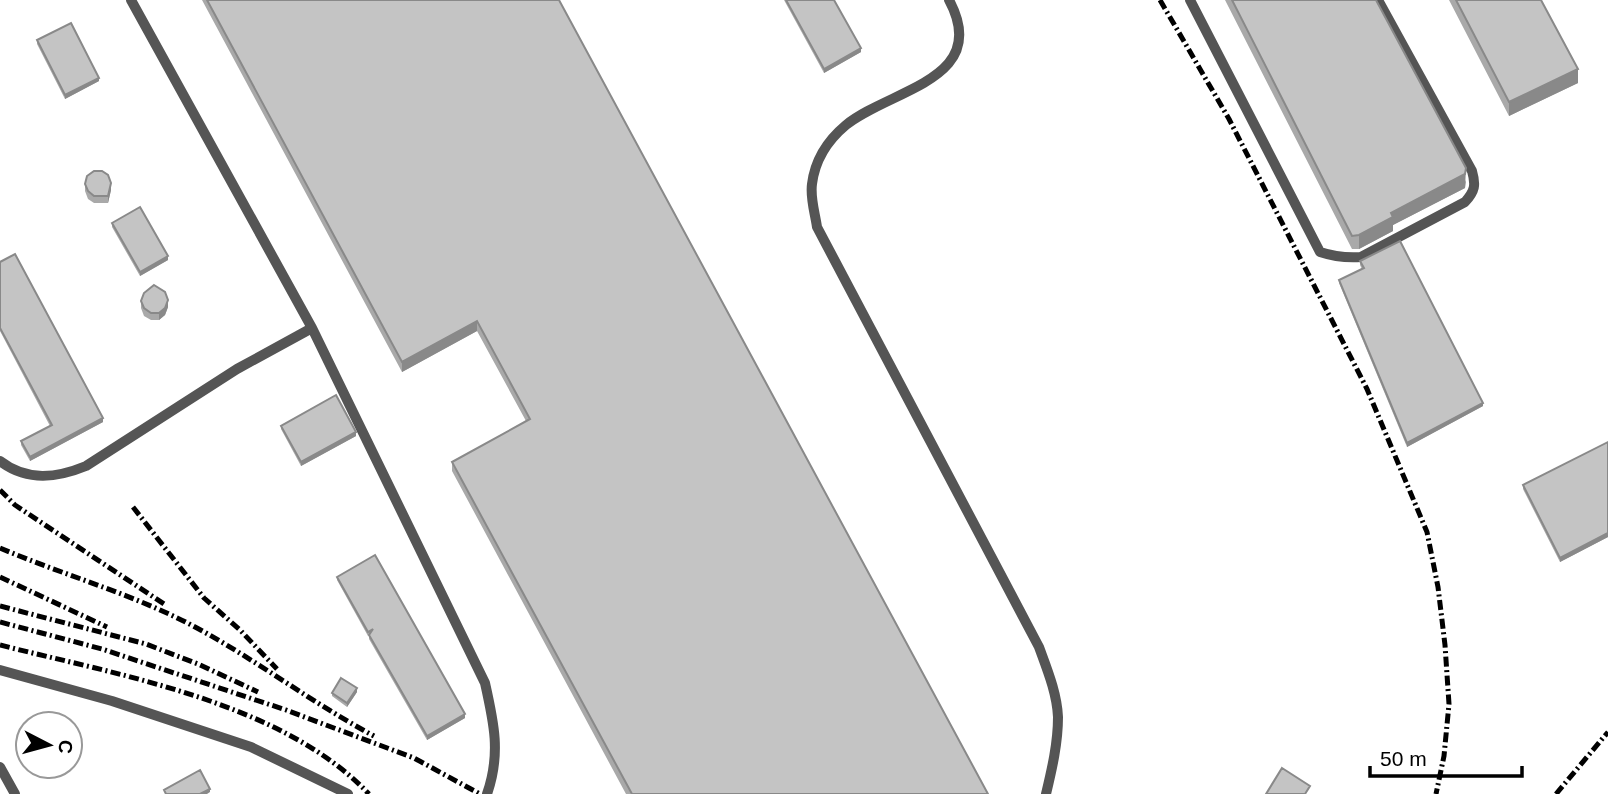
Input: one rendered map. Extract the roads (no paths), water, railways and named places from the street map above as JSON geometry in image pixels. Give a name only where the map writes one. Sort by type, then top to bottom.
[{"type":"lane","points":[[131,0],[312,328],[485,683],[496,732],[494,764],[487,794]]},
{"type":"lane","points":[[949,0],[959,23],[960,36],[950,62],[937,75],[848,123],[831,139],[814,171],[811,193],[817,227],[1039,647],[1052,684],[1058,715],[1056,750],[1046,794]]},
{"type":"lane","points":[[1190,0],[1320,252],[1348,258],[1362,257],[1465,202],[1474,193],[1472,171],[1378,0]]},
{"type":"lane","points":[[0,461],[25,474],[42,477],[63,475],[86,466],[237,369],[312,328]]},
{"type":"lane","points":[[0,670],[112,701],[251,747],[348,794]]},
{"type":"lane","points":[[0,767],[15,794]]},
{"type":"railway","points":[[1160,0],[1229,119],[1367,389],[1427,532],[1438,587],[1449,704],[1444,756],[1436,794]]},
{"type":"railway","points":[[0,490],[15,505],[164,604]]},
{"type":"railway","points":[[133,507],[204,598],[240,630],[277,669]]},
{"type":"railway","points":[[0,548],[130,597],[181,620],[227,645],[374,736]]},
{"type":"railway","points":[[0,577],[107,627]]},
{"type":"railway","points":[[0,606],[146,644],[198,664],[258,692]]},
{"type":"railway","points":[[0,622],[102,649],[286,710],[414,758],[480,794]]},
{"type":"railway","points":[[0,645],[146,681],[245,714],[291,736],[333,762],[369,794]]},
{"type":"railway","points":[[1556,794],[1608,732]]}]
